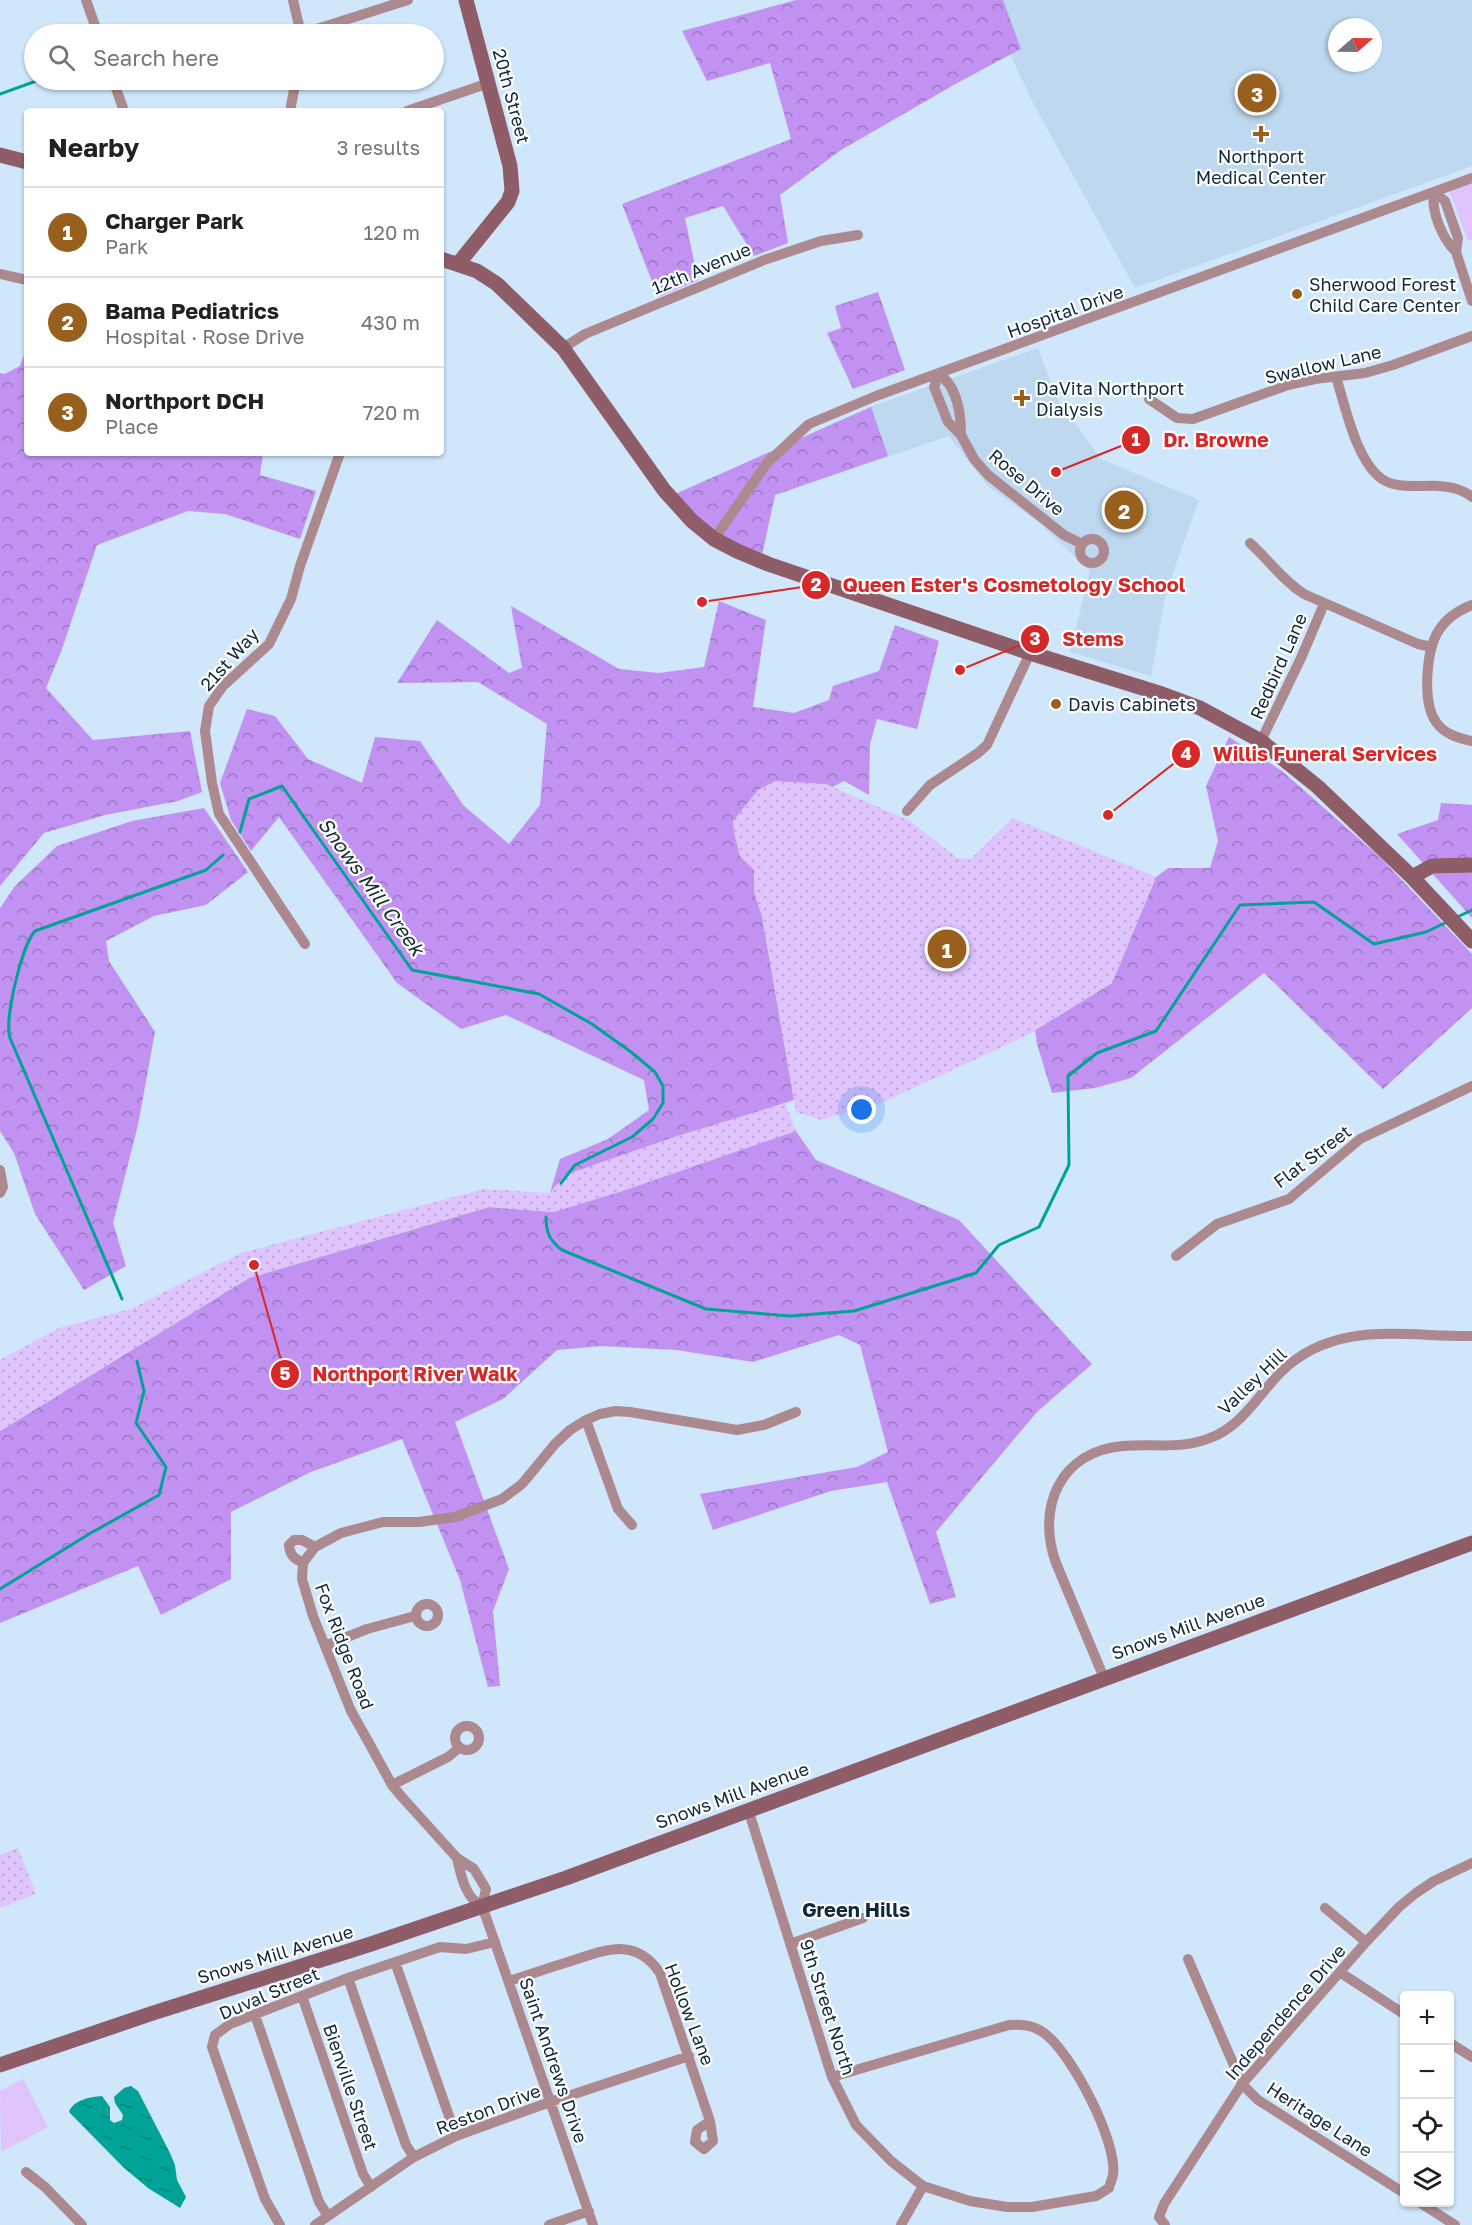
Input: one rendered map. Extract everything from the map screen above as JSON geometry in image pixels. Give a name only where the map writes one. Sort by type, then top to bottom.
[{"type":"main road","name":"20th Street","points":[[458,264],[508,202],[513,178],[466,0]]},
{"type":"main road","points":[[0,155],[24,161]]},
{"type":"main road","points":[[444,260],[477,271],[497,284],[563,348],[664,490],[692,521],[714,539],[768,564],[1200,708],[1261,741],[1318,788],[1412,877],[1472,941]]},
{"type":"main road","points":[[1385,851],[1432,866],[1472,865]]},
{"type":"main road","points":[[1412,877],[1432,866]]},
{"type":"main road","name":"Snows Mill Avenue","points":[[0,2065],[566,1878],[1472,1543]]},
{"type":"street","points":[[86,0],[94,24]]},
{"type":"street","points":[[293,0],[299,24]]},
{"type":"street","points":[[332,24],[408,0]]},
{"type":"street","points":[[416,108],[489,83]]},
{"type":"street","points":[[117,90],[123,108]]},
{"type":"street","points":[[291,108],[294,90]]},
{"type":"street","name":"Hospital Drive","points":[[714,539],[767,463],[809,424],[876,396],[1472,178]]},
{"type":"street","points":[[1434,192],[1433,204],[1443,233],[1447,243],[1456,252],[1472,302]]},
{"type":"street","name":"12th Avenue","points":[[563,348],[585,334],[764,260],[821,241],[858,235]]},
{"type":"street","points":[[0,274],[24,279]]},
{"type":"street","name":"Swallow Lane","points":[[1149,399],[1177,418],[1193,419],[1288,385],[1365,373],[1394,365],[1472,336]]},
{"type":"street","name":"Rose Drive","points":[[961,435],[961,417],[949,381],[939,374],[934,387],[948,422],[961,435],[974,459],[988,475],[1064,535],[1082,544]]},
{"type":"street","points":[[1336,377],[1360,448],[1372,470],[1382,479],[1407,486],[1456,488],[1472,497]]},
{"type":"street","name":"21st Way","points":[[305,944],[219,814],[205,731],[209,706],[223,686],[269,644],[291,599],[300,566],[339,456]]},
{"type":"street","points":[[1250,543],[1267,558],[1291,586],[1324,604],[1418,644],[1432,647]]},
{"type":"street","name":"Redbird Lane","points":[[1261,741],[1324,604]]},
{"type":"street","points":[[1472,605],[1452,616],[1439,631],[1432,647],[1428,680],[1429,710],[1436,723],[1447,733],[1472,741]]},
{"type":"street","points":[[907,811],[930,785],[987,745],[1030,653]]},
{"type":"street","name":"Flat Street","points":[[1176,1256],[1217,1224],[1289,1199],[1359,1139],[1472,1086]]},
{"type":"street","points":[[0,1170],[3,1187],[0,1193]]},
{"type":"street","name":"Valley Hill","points":[[1104,1678],[1056,1563],[1048,1528],[1052,1494],[1075,1464],[1103,1449],[1122,1446],[1191,1444],[1219,1434],[1245,1414],[1294,1360],[1338,1339],[1362,1334],[1472,1336]]},
{"type":"street","name":"Fox Ridge Road","points":[[457,1858],[471,1897],[482,1906],[486,1889],[474,1869],[457,1858],[392,1785],[351,1711],[313,1616],[302,1580],[303,1563],[315,1547],[330,1538],[360,1527],[384,1522],[420,1522],[455,1516],[502,1499],[522,1484],[562,1437],[586,1420],[616,1412],[630,1412],[737,1430],[764,1425],[796,1413]]},
{"type":"street","points":[[586,1420],[618,1509],[632,1525]]},
{"type":"street","points":[[303,1563],[290,1552],[289,1545],[294,1540],[302,1540],[315,1547]]},
{"type":"street","points":[[325,1646],[367,1629],[415,1616]]},
{"type":"street","points":[[392,1785],[448,1757],[459,1748]]},
{"type":"street","name":"9th Street North","points":[[748,1809],[832,2077],[856,2125],[891,2161],[923,2186]]},
{"type":"street","name":"Independence Drive","points":[[1162,2221],[1164,2204],[1242,2084],[1366,1942],[1399,1908],[1416,1893],[1444,1875],[1472,1863]]},
{"type":"street","name":"Saint Andrews Drive","points":[[482,1906],[593,2225]]},
{"type":"street","points":[[1325,1908],[1366,1942]]},
{"type":"street","points":[[790,1944],[863,1918]]},
{"type":"street","name":"Duval Street","points":[[280,2225],[265,2199],[212,2047],[215,2035],[224,2027],[348,1978],[440,1947],[466,1949],[495,1942]]},
{"type":"street","name":"Hollow Lane","points":[[509,1981],[609,1949],[621,1948],[644,1955],[654,1963],[660,1973],[710,2121]]},
{"type":"street","name":"Heritage Lane","points":[[1188,1959],[1242,2084],[1258,2100],[1400,2190]]},
{"type":"street","points":[[395,1962],[456,2136]]},
{"type":"street","points":[[1341,1973],[1400,2011]]},
{"type":"street","points":[[348,1978],[406,2145],[414,2157]]},
{"type":"street","name":"Bienville Street","points":[[302,1996],[363,2174],[371,2187]]},
{"type":"street","points":[[255,2015],[319,2202],[328,2216]]},
{"type":"street","points":[[832,2077],[986,2031],[1021,2024],[1044,2033],[1062,2051],[1084,2084],[1108,2142],[1113,2175],[1108,2188],[1096,2196],[1032,2207],[1006,2207],[970,2201],[923,2186],[901,2225]]},
{"type":"street","points":[[1452,2045],[1472,2057]]},
{"type":"street","name":"Reston Drive","points":[[315,2225],[414,2157],[456,2136],[689,2056]]},
{"type":"street","points":[[26,2172],[45,2187],[82,2225]]},
{"type":"street","points":[[1426,2207],[1455,2225]]},
{"type":"street","points":[[549,2225],[589,2211]]},
{"type":"shaded area","name":"Northport Medical Center","points":[[985,0],[1472,0],[1472,166],[1135,288],[1032,101]]},
{"type":"shaded area","points":[[1472,178],[1472,240],[1468,241],[1448,187]]},
{"type":"shaded area","points":[[1038,348],[1056,397],[1101,459],[1199,500],[1166,592],[1151,676],[1070,652],[1090,571],[1037,521],[988,486],[949,436],[775,495],[762,555],[673,495],[870,407]]},
{"type":"shaded area","points":[[775,781],[826,784],[910,821],[957,858],[971,859],[1013,818],[1156,877],[1112,983],[1026,1036],[883,1102],[821,1120],[796,1112],[762,916],[754,893],[754,870],[740,856],[734,833],[733,821],[758,790]]},
{"type":"shaded area","points":[[785,1103],[796,1131],[623,1191],[554,1212],[489,1207],[249,1278],[0,1431],[0,1360],[59,1328],[131,1309],[241,1253],[484,1189],[550,1193],[565,1175],[674,1137]]},
{"type":"shaded area","points":[[18,1848],[36,1894],[0,1908],[0,1855]]},
{"type":"shaded area","points":[[23,2079],[48,2127],[1,2152],[0,2091]]},
{"type":"green space","points":[[796,0],[1003,0],[1021,49],[841,150],[780,195],[788,243],[754,256],[723,206],[685,218],[698,280],[658,297],[622,204],[791,139],[770,63],[707,81],[682,31]]},
{"type":"green space","points":[[878,292],[905,370],[853,389],[827,333],[841,328],[835,306]]},
{"type":"green space","points":[[24,355],[24,456],[263,456],[260,475],[316,491],[300,539],[225,514],[188,511],[97,545],[61,652],[46,688],[93,740],[190,731],[202,792],[178,801],[105,815],[44,833],[0,886],[0,373],[5,374],[20,366]]},
{"type":"green space","points":[[871,407],[888,456],[775,495],[762,555],[696,529],[673,495]]},
{"type":"green space","points":[[719,601],[766,620],[753,707],[794,713],[829,700],[833,686],[879,671],[895,625],[939,641],[917,729],[877,719],[870,744],[869,795],[844,781],[825,791],[762,916],[794,1100],[565,1175],[550,1193],[560,1159],[608,1139],[649,1110],[644,1080],[506,1015],[461,1029],[397,983],[279,817],[251,851],[231,820],[220,783],[247,709],[275,716],[308,759],[362,783],[375,737],[420,741],[464,806],[509,844],[540,805],[547,724],[478,682],[397,683],[437,620],[509,673],[522,668],[511,606],[619,669],[659,673],[704,667]]},
{"type":"green space","points":[[1229,737],[1282,771],[1381,858],[1472,954],[1472,1008],[1383,1089],[1264,973],[1131,1078],[1095,1088],[1052,1093],[1035,1030],[1112,983],[1156,877],[1168,868],[1210,868],[1218,841],[1206,786]]},
{"type":"green space","points":[[1441,803],[1472,805],[1472,918],[1397,834],[1438,820]]},
{"type":"green space","points":[[204,808],[248,872],[206,905],[154,916],[106,941],[109,961],[155,1032],[138,1125],[113,1223],[126,1266],[84,1290],[35,1214],[14,1153],[0,1131],[0,908],[15,886],[57,846],[132,821]]},
{"type":"green space","points":[[796,1131],[816,1160],[959,1220],[1092,1364],[1037,1412],[936,1532],[956,1597],[930,1604],[887,1482],[831,1491],[713,1530],[700,1494],[857,1467],[888,1452],[860,1345],[839,1335],[753,1362],[676,1350],[601,1346],[557,1350],[503,1399],[455,1422],[509,1569],[493,1611],[500,1686],[488,1687],[460,1580],[402,1439],[311,1472],[231,1512],[231,1579],[161,1615],[138,1566],[0,1623],[0,1431],[249,1278],[489,1207],[554,1212]]},
{"type":"water","points":[[131,2086],[138,2091],[175,2165],[177,2180],[186,2197],[180,2208],[148,2188],[123,2167],[69,2112],[78,2102],[102,2096],[110,2107],[110,2120],[114,2123],[122,2120],[123,2115],[114,2097],[124,2088]]},
{"type":"waterway","points":[[0,94],[24,85]]},
{"type":"waterway","name":"Snows Mill Creek","points":[[240,832],[249,799],[282,786],[412,970],[539,994],[592,1024],[655,1072],[663,1086],[663,1103],[653,1119],[632,1137],[575,1165],[561,1183]]},
{"type":"waterway","name":"Snows Mill Creek","points":[[122,1299],[10,1038],[10,1015],[15,983],[25,951],[35,931],[206,870],[223,855]]},
{"type":"waterway","name":"Snows Mill Creek","points":[[546,1217],[550,1236],[562,1250],[706,1309],[790,1316],[854,1311],[976,1273],[999,1245],[1039,1227],[1069,1165],[1068,1076],[1097,1053],[1156,1031],[1240,905],[1314,902],[1374,944],[1426,932],[1447,922]]},
{"type":"waterway","name":"Snows Mill Creek","points":[[1455,918],[1472,910]]},
{"type":"waterway","name":"Snows Mill Creek","points":[[0,1589],[89,1534],[159,1495],[166,1467],[136,1423],[144,1391],[137,1361]]},
{"type":"place","name":"Northport DCH","points":[[1257,93]]},
{"type":"place","name":"Northport Medical Center","points":[[1261,134]]},
{"type":"place","name":"Sherwood Forest Child Care Center","points":[[1297,294]]},
{"type":"place","name":"DaVita Northport Dialysis","points":[[1022,398]]},
{"type":"place","name":"Dr. Browne","points":[[1056,472]]},
{"type":"place","name":"Bama Pediatrics","points":[[1124,510]]},
{"type":"place","name":"Queen Ester's Cosmetology School","points":[[702,602]]},
{"type":"place","name":"Stems","points":[[960,670]]},
{"type":"place","name":"Davis Cabinets","points":[[1056,704]]},
{"type":"place","name":"Willis Funeral Services","points":[[1108,815]]},
{"type":"place","name":"Charger Park","points":[[947,949]]},
{"type":"place","name":"Northport River Walk","points":[[254,1265]]},
{"type":"district","name":"Green Hills","points":[[856,1909]]}]
